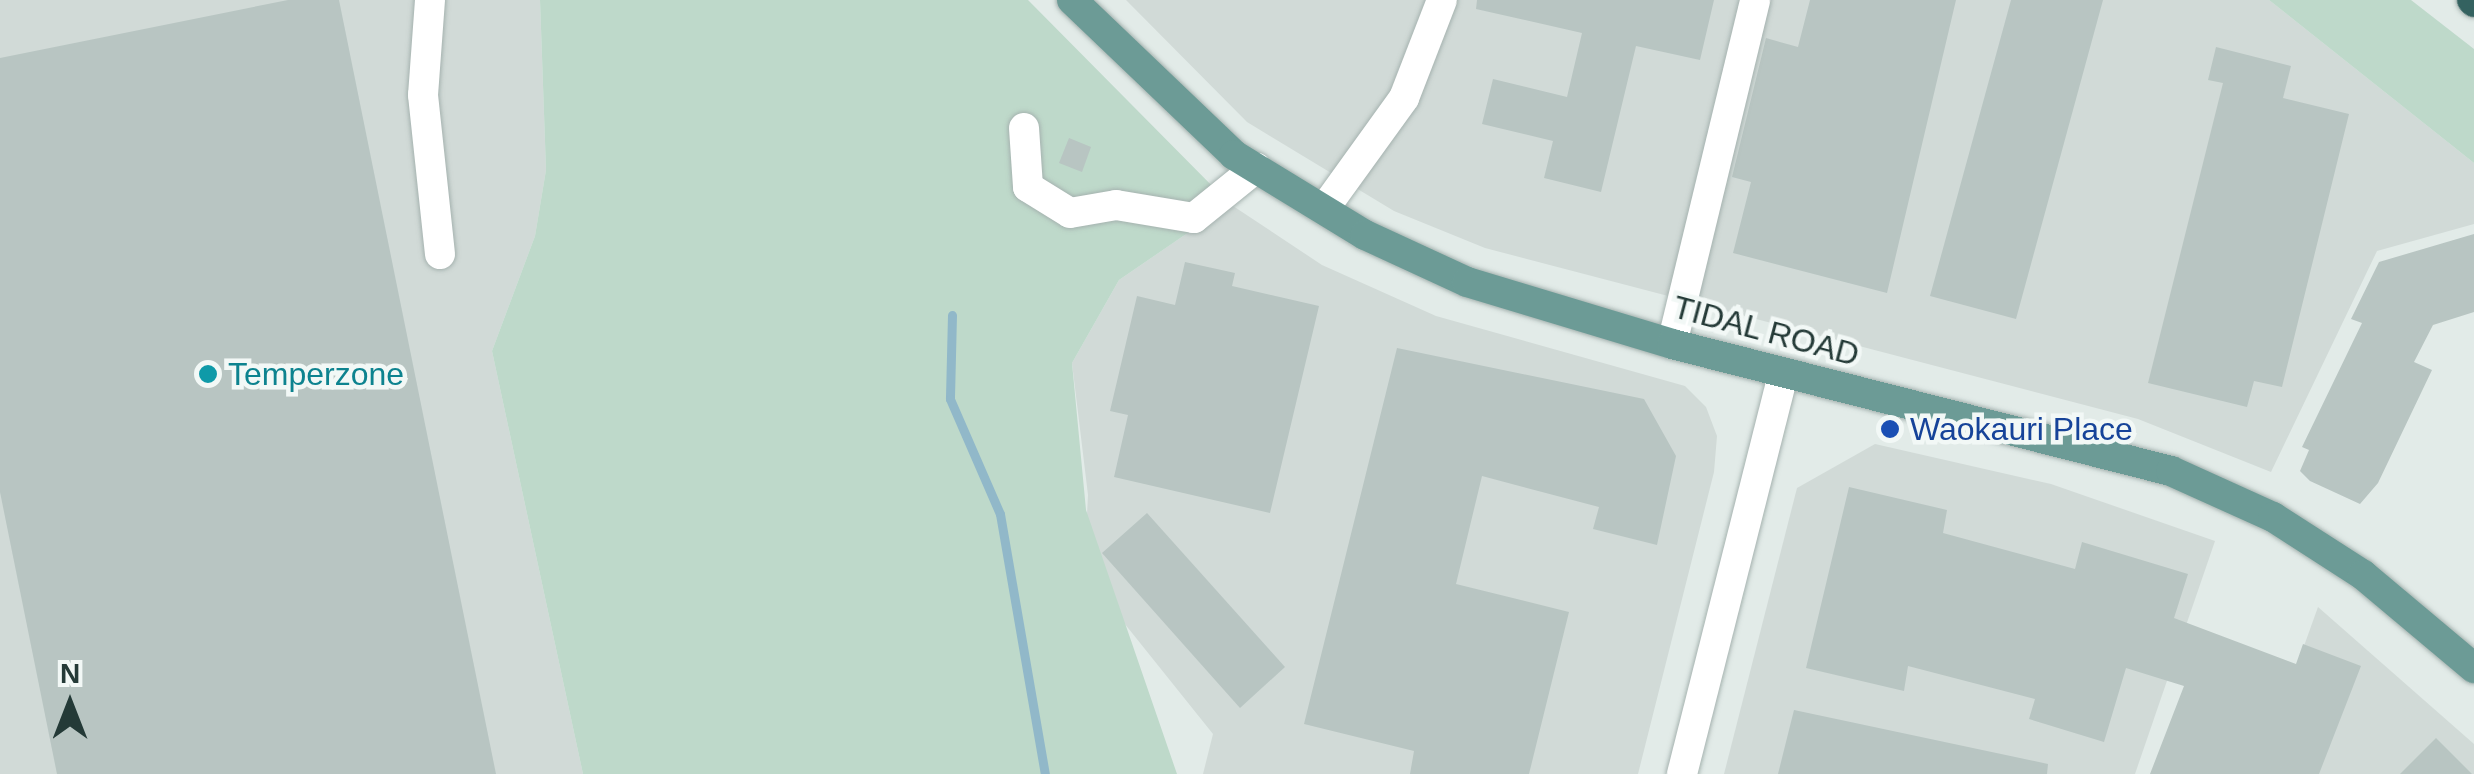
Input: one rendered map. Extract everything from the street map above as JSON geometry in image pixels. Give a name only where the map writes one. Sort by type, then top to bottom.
[{"type":"main road","name":"TIDAL ROAD","points":[[1072,0],[1256,168],[1324,209],[1467,282],[1783,374],[2172,470],[2273,517],[2364,574],[2474,668]]},
{"type":"street","points":[[430,0],[423,94],[440,254]]},
{"type":"street","points":[[1324,209],[1404,98],[1442,0]]},
{"type":"street","points":[[1672,344],[1755,0]]},
{"type":"street","points":[[1024,128],[1028,187],[1070,213],[1116,204],[1194,218],[1256,168]]},
{"type":"street","points":[[1682,774],[1783,374]]},
{"type":"shaded area","name":"Temperzone","points":[[0,0],[540,0],[546,170],[535,236],[492,351],[583,774],[0,774]]},
{"type":"shaded area","points":[[1126,0],[2269,0],[2474,163],[2474,224],[2377,251],[2271,472],[2138,419],[1485,248],[1394,211],[1247,122]]},
{"type":"shaded area","points":[[1230,204],[1322,265],[1436,316],[1685,386],[1706,407],[1717,436],[1714,472],[1638,774],[1203,774],[1213,734],[1084,573],[1088,495],[1072,363],[1119,280]]},
{"type":"shaded area","points":[[1875,444],[2051,484],[2215,541],[2135,774],[1724,774],[1797,488]]},
{"type":"shaded area","points":[[2318,607],[2474,744],[2474,774],[2258,774]]},
{"type":"green space","points":[[540,0],[1028,0],[1230,204],[1119,280],[1072,363],[1086,510],[1177,774],[583,774],[492,351],[535,236],[546,170]]},
{"type":"green space","points":[[2269,0],[2411,0],[2474,49],[2474,163]]},
{"type":"building","name":"Temperzone","points":[[288,0],[339,0],[496,774],[57,774],[0,492],[0,58]]},
{"type":"building","points":[[1477,0],[1714,0],[1700,60],[1636,46],[1601,192],[1544,178],[1553,141],[1482,124],[1493,79],[1567,97],[1582,33],[1476,9]]},
{"type":"building","points":[[1810,0],[1956,0],[1887,293],[1733,253],[1751,182],[1732,177],[1766,38],[1798,47]]},
{"type":"building","points":[[2011,0],[2103,0],[2016,319],[1930,296]]},
{"type":"building","points":[[2216,47],[2291,66],[2283,98],[2349,114],[2282,387],[2254,381],[2247,407],[2148,383],[2223,83],[2208,80]]},
{"type":"building","points":[[1069,138],[1091,147],[1082,172],[1059,163]]},
{"type":"building","points":[[2474,234],[2474,312],[2433,325],[2414,362],[2432,370],[2378,483],[2360,504],[2310,481],[2300,471],[2309,450],[2302,447],[2362,323],[2351,319],[2379,262]]},
{"type":"building","points":[[1185,262],[1235,273],[1232,286],[1319,306],[1270,513],[1114,477],[1128,415],[1110,411],[1137,296],[1175,305]]},
{"type":"building","points":[[1397,348],[1644,399],[1676,456],[1657,545],[1593,529],[1599,507],[1482,476],[1456,584],[1569,612],[1529,774],[1410,774],[1414,751],[1304,724]]},
{"type":"building","points":[[1849,487],[1947,510],[1943,533],[2075,569],[2082,542],[2188,574],[2174,618],[2296,664],[2303,644],[2361,666],[2319,774],[2150,774],[2184,686],[2126,668],[2104,742],[2029,719],[2035,699],[1908,666],[1904,691],[1806,668]]},
{"type":"building","points":[[1147,513],[1285,667],[1240,708],[1102,553]]},
{"type":"building","points":[[1794,710],[2048,764],[2047,774],[1778,774]]},
{"type":"building","points":[[2436,738],[2472,774],[2400,774]]},
{"type":"waterway","points":[[952,315],[950,399],[1000,514],[1045,774]]},
{"type":"place","name":"Temperzone","points":[[208,374]]},
{"type":"place","name":"Waokauri Place","points":[[1890,429]]}]
